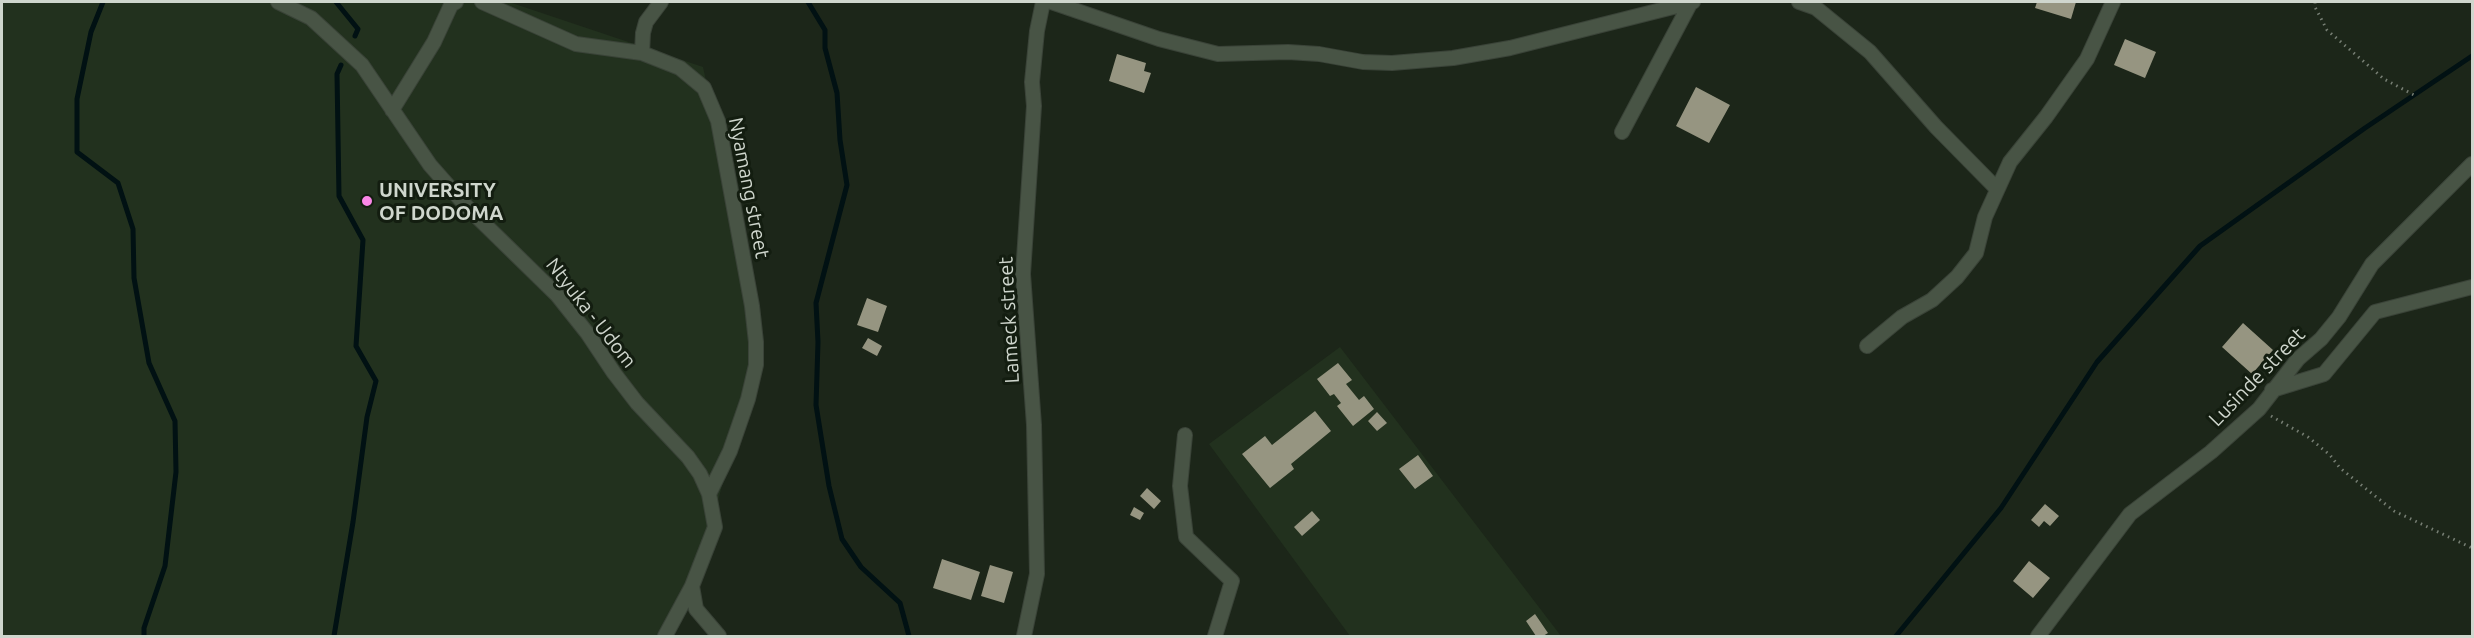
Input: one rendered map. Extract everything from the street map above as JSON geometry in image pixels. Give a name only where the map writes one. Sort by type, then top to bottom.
[{"type":"street","name":"Ntyuka - Udom","points":[[278,2],[311,18],[362,64],[430,165],[460,199],[557,295],[637,403],[688,457],[700,474],[710,494],[715,527],[692,586],[665,636]]},
{"type":"street","points":[[392,110],[434,42],[451,5],[456,2]]},
{"type":"street","name":"Nyamang street","points":[[482,2],[576,44],[642,52],[680,68],[704,88],[718,121],[752,306],[756,365],[748,399],[730,452],[710,494]]},
{"type":"street","points":[[642,52],[646,22],[661,2]]},
{"type":"street","name":"Lameck street","points":[[1024,636],[1037,574],[1037,563],[1034,425],[1023,274],[1034,106],[1032,82],[1037,31],[1043,2]]},
{"type":"street","points":[[1051,2],[1159,39],[1218,54],[1288,52],[1319,54],[1363,62],[1392,63],[1453,58],[1510,48],[1692,2]]},
{"type":"street","points":[[1622,132],[1692,2]]},
{"type":"street","points":[[1799,2],[1816,8],[1870,52],[1936,127],[1996,188]]},
{"type":"street","points":[[1867,346],[1902,317],[1932,300],[1957,277],[1976,253],[1985,217],[1996,188],[2010,162],[2046,117],[2087,59],[2113,2]]},
{"type":"street","name":"Lusinde street","points":[[2045,634],[2130,514],[2211,452],[2259,409],[2271,390],[2298,359],[2321,339],[2339,317],[2372,264],[2472,164]]},
{"type":"street","points":[[2271,390],[2324,374],[2375,312],[2472,287]]},
{"type":"street","points":[[1185,435],[1180,486],[1186,537],[1232,581],[1215,636]]},
{"type":"street","points":[[692,586],[696,609],[718,636]]},
{"type":"path","points":[[2315,2],[2314,7],[2327,30],[2384,79],[2414,95]]},
{"type":"path","points":[[2259,409],[2308,436],[2330,455],[2340,468],[2394,511],[2472,549]]},
{"type":"shaded area","name":"UNIVERSITY OF DODOMA","points":[[2,2],[509,2],[703,67],[760,334],[696,589],[668,636],[2,636]]},
{"type":"shaded area","points":[[1340,347],[1561,636],[1350,636],[1209,444]]},
{"type":"building","points":[[2037,2],[2076,2],[2071,19],[2035,8]]},
{"type":"building","points":[[2125,39],[2156,52],[2145,78],[2114,65]]},
{"type":"building","points":[[1117,54],[1146,63],[1144,71],[1151,73],[1144,93],[1109,81]]},
{"type":"building","points":[[1696,87],[1730,105],[1709,143],[1676,126]]},
{"type":"building","points":[[867,298],[887,306],[878,332],[857,325]]},
{"type":"building","points":[[2243,323],[2273,350],[2252,374],[2222,347]]},
{"type":"building","points":[[868,338],[882,346],[877,356],[862,348]]},
{"type":"building","points":[[1338,363],[1352,380],[1346,384],[1359,400],[1364,396],[1374,409],[1353,426],[1337,406],[1341,403],[1334,394],[1330,396],[1317,379]]},
{"type":"building","points":[[1315,411],[1331,431],[1291,464],[1294,469],[1270,488],[1242,454],[1265,436],[1272,445]]},
{"type":"building","points":[[1377,412],[1387,423],[1377,431],[1368,421]]},
{"type":"building","points":[[1418,455],[1433,476],[1415,489],[1399,469]]},
{"type":"building","points":[[1147,488],[1161,501],[1154,509],[1140,496]]},
{"type":"building","points":[[2045,504],[2059,516],[2050,526],[2044,521],[2039,527],[2031,520]]},
{"type":"building","points":[[1134,507],[1144,513],[1140,520],[1130,515]]},
{"type":"building","points":[[1312,511],[1320,520],[1302,536],[1294,527]]},
{"type":"building","points":[[942,559],[980,572],[971,600],[933,588]]},
{"type":"building","points":[[2029,561],[2050,578],[2033,598],[2013,581]]},
{"type":"building","points":[[990,565],[1013,572],[1004,603],[981,596]]},
{"type":"building","points":[[1535,614],[1548,633],[1543,636],[1536,636],[1526,621]]},
{"type":"waterway","points":[[103,2],[91,32],[77,99],[77,152],[118,183],[133,229],[134,278],[149,363],[175,421],[176,472],[165,566],[144,628],[144,636]]},
{"type":"waterway","points":[[336,2],[358,29],[355,36]]},
{"type":"waterway","points":[[808,2],[825,30],[825,48],[837,93],[840,140],[847,185],[816,303],[818,342],[816,405],[829,486],[842,539],[861,567],[900,603],[909,636]]},
{"type":"waterway","points":[[1896,636],[2001,508],[2097,362],[2200,246],[2365,128],[2472,56]]},
{"type":"waterway","points":[[334,636],[353,522],[367,417],[376,381],[356,346],[363,240],[339,196],[337,74],[341,65]]},
{"type":"place","name":"UNIVERSITY OF DODOMA","points":[[367,201]]}]
